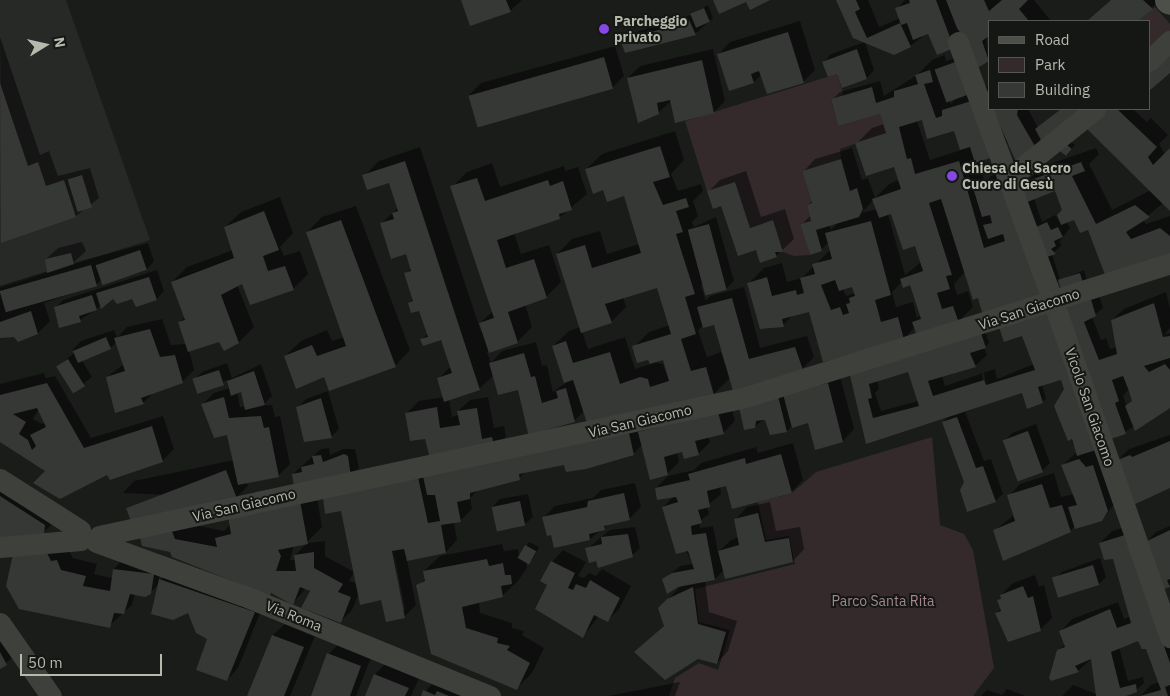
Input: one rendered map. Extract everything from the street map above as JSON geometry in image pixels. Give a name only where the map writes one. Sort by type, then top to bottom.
[{"type":"street","points":[[1150,60],[1170,41]]},
{"type":"street","name":"Vicolo San Giacomo","points":[[958,42],[1053,301],[1170,637]]},
{"type":"street","points":[[1009,178],[1094,110]]},
{"type":"street","name":"Via San Giacomo","points":[[89,537],[746,397],[1170,263]]},
{"type":"street","name":"Via Roma","points":[[0,479],[89,537],[242,595],[490,696]]},
{"type":"street","name":"Via Roma","points":[[0,547],[89,537]]},
{"type":"street","points":[[0,623],[51,696]]},
{"type":"shaded area","points":[[0,0],[66,0],[150,240],[0,288]]},
{"type":"green space","points":[[1155,7],[1170,24],[1170,36],[1150,54],[1150,20],[1139,20]]},
{"type":"green space","points":[[837,74],[844,96],[831,100],[838,126],[880,114],[886,133],[840,149],[841,159],[802,171],[812,203],[807,205],[811,221],[800,224],[810,255],[794,256],[783,252],[773,220],[750,228],[707,191],[685,121]]},
{"type":"green space","name":"Parco Santa Rita","points":[[932,437],[940,525],[964,534],[973,550],[994,668],[973,696],[669,696],[675,678],[699,663],[718,670],[730,630],[699,622],[695,589],[795,564],[789,536],[766,540],[758,502],[792,493],[816,472]]},
{"type":"building","points":[[461,0],[506,0],[511,12],[470,26]]},
{"type":"building","points":[[713,0],[770,0],[750,10],[746,2],[719,14]]},
{"type":"building","points":[[836,0],[856,0],[860,9],[855,12],[867,38],[900,23],[911,47],[894,55],[853,38]]},
{"type":"building","points":[[909,0],[936,0],[954,48],[937,55],[928,34],[913,40],[907,23],[901,25],[895,8],[910,3]]},
{"type":"building","points":[[946,0],[984,0],[989,11],[1002,0],[1028,0],[1019,9],[1028,20],[988,20],[988,37],[982,41],[988,62],[974,70],[971,50],[957,28]]},
{"type":"building","points":[[1111,0],[1143,0],[1153,9],[1139,20],[1088,20]]},
{"type":"building","points":[[704,8],[710,22],[696,28],[690,14]]},
{"type":"building","points":[[689,20],[696,35],[625,53],[621,42]]},
{"type":"building","points":[[788,32],[804,83],[767,94],[759,71],[751,74],[754,83],[729,91],[717,54]]},
{"type":"building","points":[[857,49],[867,79],[842,88],[837,74],[828,77],[822,62]]},
{"type":"building","points":[[1170,51],[1170,73],[1150,90],[1150,68]]},
{"type":"building","points":[[604,57],[613,89],[478,128],[468,96]]},
{"type":"building","points":[[702,60],[714,113],[675,123],[670,100],[657,103],[659,114],[638,123],[627,78]]},
{"type":"building","points":[[958,61],[970,94],[946,102],[935,70]]},
{"type":"building","points":[[930,70],[933,82],[924,84],[936,118],[942,116],[942,110],[978,99],[996,156],[975,163],[970,147],[960,150],[954,131],[927,139],[922,120],[899,127],[907,159],[911,158],[915,174],[959,161],[984,248],[1005,241],[1003,234],[988,239],[983,225],[992,223],[990,215],[982,217],[974,191],[1008,180],[1045,296],[983,316],[978,298],[973,300],[941,199],[929,203],[952,275],[946,276],[950,289],[937,293],[942,309],[953,306],[959,323],[917,336],[912,322],[921,319],[910,285],[903,288],[900,279],[923,271],[915,246],[903,250],[891,214],[879,218],[872,199],[901,189],[894,167],[866,176],[855,143],[886,133],[880,114],[838,126],[831,99],[872,87],[876,103],[894,97],[894,91],[918,84],[915,75]]},
{"type":"building","points":[[0,83],[28,166],[38,162],[46,186],[64,180],[76,217],[1,243]]},
{"type":"building","points":[[993,110],[1018,110],[1017,115],[1036,148],[1017,164]]},
{"type":"building","points":[[1060,110],[1087,110],[1042,142],[1035,129]]},
{"type":"building","points":[[1100,110],[1118,110],[1157,147],[1148,157],[1153,165],[1170,148],[1170,211],[1082,124]]},
{"type":"building","points":[[1063,142],[1072,149],[1066,156],[1057,149]]},
{"type":"building","points":[[660,146],[670,177],[653,182],[663,205],[686,198],[689,207],[676,211],[683,232],[676,234],[695,294],[685,297],[696,334],[681,339],[691,371],[706,367],[714,395],[587,423],[573,380],[564,383],[552,346],[566,341],[573,363],[610,352],[620,384],[640,377],[648,379],[650,387],[669,381],[663,360],[650,364],[648,360],[637,363],[632,346],[671,334],[657,288],[605,304],[612,323],[581,333],[556,254],[585,245],[592,268],[641,253],[624,196],[607,202],[603,190],[593,194],[585,169]]},
{"type":"building","points":[[841,159],[850,191],[857,188],[863,209],[859,217],[816,230],[822,251],[810,255],[800,224],[811,221],[807,205],[812,203],[802,171]]},
{"type":"building","points":[[405,161],[480,390],[444,402],[437,378],[452,373],[441,340],[423,346],[420,339],[428,337],[419,311],[411,313],[408,303],[413,301],[404,273],[411,271],[406,254],[391,259],[380,223],[394,219],[392,213],[398,211],[389,183],[367,190],[362,175]]},
{"type":"building","points":[[1081,162],[1085,171],[1072,176],[1096,224],[1135,205],[1150,217],[1126,232],[1131,239],[1160,228],[1170,236],[1170,258],[1107,280],[1088,230],[1080,233],[1074,220],[1061,225],[1057,215],[1062,210],[1055,191],[1025,203],[1021,191],[1027,189],[1025,182]]},
{"type":"building","points":[[82,175],[92,208],[78,212],[68,179]]},
{"type":"building","points":[[477,178],[485,201],[548,180],[550,186],[563,181],[572,210],[559,214],[560,219],[497,240],[506,268],[534,259],[547,298],[508,312],[518,343],[489,353],[479,323],[494,318],[450,186]]},
{"type":"building","points":[[735,182],[750,228],[773,220],[783,252],[775,252],[777,257],[760,263],[756,250],[738,256],[721,206],[713,209],[707,191]]},
{"type":"building","points":[[264,211],[279,250],[263,256],[268,271],[285,266],[294,290],[250,305],[242,284],[221,295],[239,343],[224,351],[219,342],[188,352],[178,322],[185,320],[171,282],[234,258],[224,227]]},
{"type":"building","points":[[341,220],[396,367],[329,391],[324,377],[296,389],[284,356],[312,345],[317,356],[346,346],[306,232]]},
{"type":"building","points":[[871,221],[891,295],[875,300],[881,322],[898,317],[904,340],[823,362],[809,312],[782,319],[784,327],[760,329],[747,283],[767,277],[772,296],[796,290],[797,295],[804,293],[800,278],[815,274],[812,264],[832,259],[825,233]],"holes":[[[835,280],[839,291],[852,287],[855,296],[849,298],[850,303],[846,304],[849,313],[843,315],[840,307],[831,310],[821,285]]]},
{"type":"building","points":[[1047,222],[1051,230],[1058,227],[1063,237],[1054,241],[1056,246],[1051,249],[1056,254],[1047,257],[1034,228]]},
{"type":"building","points":[[709,224],[727,290],[705,295],[688,230]]},
{"type":"building","points":[[140,250],[147,270],[102,285],[96,265]]},
{"type":"building","points":[[71,253],[74,264],[47,273],[45,259]]},
{"type":"building","points":[[91,265],[97,286],[6,312],[0,291]]},
{"type":"building","points":[[1080,273],[1084,286],[1062,293],[1058,280]]},
{"type":"building","points":[[149,277],[157,300],[136,307],[132,299],[117,304],[113,299],[101,309],[96,293]]},
{"type":"building","points":[[92,295],[97,310],[79,316],[81,322],[59,328],[54,307]]},
{"type":"building","points":[[1090,296],[1096,316],[1084,322],[1099,360],[1117,354],[1111,320],[1154,303],[1163,337],[1170,336],[1170,358],[1144,366],[1149,372],[1165,364],[1170,370],[1170,408],[1135,431],[1125,406],[1132,401],[1123,376],[1112,380],[1119,401],[1115,403],[1126,434],[1108,440],[1060,306]]},
{"type":"building","points":[[732,298],[749,359],[795,347],[803,370],[733,391],[714,325],[703,328],[697,307]]},
{"type":"building","points":[[1047,309],[1096,450],[1077,456],[1072,439],[1068,441],[1054,406],[1064,389],[1061,380],[1038,387],[1043,403],[1027,409],[1022,393],[866,444],[849,371],[980,330],[986,348],[970,353],[976,367],[928,381],[933,396],[984,380],[986,385],[1035,370],[1022,336],[1004,342],[998,324]],"holes":[[[908,372],[919,406],[873,418],[868,399],[872,398],[869,384]]]},
{"type":"building","points":[[31,311],[38,334],[18,342],[14,337],[0,338],[0,322]]},
{"type":"building","points":[[150,329],[160,357],[175,355],[183,383],[141,398],[144,404],[115,413],[106,377],[125,371],[114,338]]},
{"type":"building","points":[[106,337],[111,349],[78,363],[73,351]]},
{"type":"building","points":[[524,353],[531,377],[535,376],[542,403],[558,398],[556,391],[566,388],[575,422],[546,430],[530,442],[518,390],[498,395],[489,363]]},
{"type":"building","points":[[68,359],[85,386],[73,394],[56,366]]},
{"type":"building","points":[[219,370],[224,385],[197,394],[192,379]]},
{"type":"building","points":[[254,371],[265,405],[245,410],[241,392],[231,396],[227,381]]},
{"type":"building","points":[[47,383],[84,448],[152,426],[163,462],[110,480],[107,475],[60,499],[33,483],[45,471],[0,442],[0,395]],"holes":[[[37,408],[46,427],[30,435],[36,446],[32,450],[28,440],[19,434],[26,422],[13,414]]]},
{"type":"building","points":[[828,383],[843,442],[815,450],[808,423],[792,428],[783,394]]},
{"type":"building","points":[[778,396],[787,432],[770,435],[765,420],[756,421],[755,428],[744,430],[739,407]]},
{"type":"building","points":[[224,397],[229,418],[261,416],[264,428],[269,427],[279,477],[238,485],[227,435],[214,438],[201,404]]},
{"type":"building","points":[[321,398],[332,438],[304,442],[296,407]]},
{"type":"building","points":[[437,407],[440,428],[460,425],[457,411],[477,408],[482,439],[492,437],[495,450],[431,462],[425,439],[410,441],[405,413]]},
{"type":"building","points":[[718,412],[724,434],[695,441],[699,455],[684,459],[682,452],[664,457],[668,475],[650,480],[638,432]]},
{"type":"building","points":[[957,417],[976,468],[983,466],[996,502],[967,512],[960,490],[964,482],[942,422]]},
{"type":"building","points":[[1028,431],[1043,472],[1018,482],[1003,440]]},
{"type":"building","points":[[629,433],[634,455],[586,469],[566,472],[564,465],[519,474],[520,480],[470,493],[470,499],[457,502],[461,522],[441,525],[446,553],[407,561],[404,549],[392,551],[405,618],[386,622],[381,600],[360,605],[341,511],[325,514],[323,497],[418,477],[428,523],[440,521],[435,495],[427,495],[423,476]]},
{"type":"building","points":[[1170,441],[1170,488],[1131,506],[1115,461],[1130,455],[1132,457]]},
{"type":"building","points":[[344,454],[348,456],[351,477],[294,487],[292,474],[302,472],[301,467],[314,464],[312,456],[321,455],[323,462]]},
{"type":"building","points":[[781,454],[792,493],[732,509],[726,486],[707,491],[710,507],[698,510],[702,523],[691,526],[692,535],[706,533],[715,580],[678,587],[667,594],[662,579],[672,573],[694,569],[688,551],[676,554],[662,507],[678,502],[676,497],[657,500],[655,488],[690,480],[688,474],[745,458],[746,464]]},
{"type":"building","points":[[1079,459],[1086,467],[1093,465],[1108,511],[1102,521],[1075,529],[1068,507],[1077,505],[1061,465]]},
{"type":"building","points":[[226,470],[237,499],[137,537],[126,508]]},
{"type":"building","points":[[1042,484],[1050,508],[1062,505],[1071,532],[1003,561],[993,530],[1015,521],[1007,495]]},
{"type":"building","points":[[624,493],[630,520],[604,526],[605,530],[589,534],[590,540],[554,548],[551,535],[547,536],[542,517],[587,507],[588,501]]},
{"type":"building","points":[[0,496],[45,525],[44,534],[0,540]]},
{"type":"building","points":[[300,501],[308,544],[278,550],[281,556],[276,571],[296,571],[294,555],[314,552],[314,568],[343,584],[338,592],[351,597],[341,623],[301,608],[310,591],[300,587],[293,605],[271,593],[270,596],[172,557],[170,552],[142,546],[140,537],[171,529],[175,539],[217,547],[215,538],[231,534],[228,516]]},
{"type":"building","points":[[520,501],[525,525],[497,531],[492,507]]},
{"type":"building","points":[[758,513],[765,542],[789,538],[793,562],[725,579],[718,551],[739,545],[734,519]]},
{"type":"building","points":[[1170,530],[1170,579],[1167,580],[1170,587],[1161,590],[1143,543]]},
{"type":"building","points":[[628,534],[633,557],[598,568],[596,561],[589,563],[585,548],[602,544],[601,537]]},
{"type":"building","points":[[1125,535],[1170,663],[1170,685],[1165,687],[1168,696],[1140,696],[1161,690],[1146,649],[1142,649],[1138,641],[1111,652],[1120,688],[1136,684],[1137,692],[1126,696],[1096,696],[1091,659],[1075,666],[1079,672],[1051,681],[1049,678],[1057,650],[1065,647],[1059,631],[1110,609],[1117,628],[1131,623],[1113,559],[1104,560],[1099,543]]},
{"type":"building","points":[[525,545],[536,551],[529,564],[518,558]]},
{"type":"building","points":[[47,553],[51,561],[57,560],[61,570],[86,576],[83,586],[110,591],[113,569],[154,574],[151,594],[145,597],[130,594],[124,614],[114,613],[110,628],[19,609],[6,586],[13,554]]},
{"type":"building","points":[[487,559],[489,566],[503,563],[505,575],[511,575],[512,584],[501,586],[503,597],[462,607],[466,628],[498,638],[497,643],[510,646],[507,650],[530,663],[517,690],[431,654],[416,585],[425,581],[423,571]]},
{"type":"building","points":[[551,561],[575,573],[568,588],[573,590],[576,584],[586,588],[590,580],[620,598],[608,622],[594,615],[583,638],[535,609],[547,585],[540,581]]},
{"type":"building","points":[[1093,565],[1099,585],[1058,598],[1052,578]]},
{"type":"building","points":[[159,579],[255,612],[227,681],[196,670],[207,639],[196,633],[188,613],[173,620],[151,614]]},
{"type":"building","points":[[1023,586],[1028,598],[1033,596],[1041,631],[1008,642],[995,613],[1001,611],[997,600],[1001,599],[1000,595]]},
{"type":"building","points":[[693,587],[698,624],[726,632],[717,664],[698,659],[665,680],[634,652],[664,626],[658,608],[667,599]]},
{"type":"building","points":[[272,635],[304,647],[284,696],[247,696]]},
{"type":"building","points":[[0,652],[7,665],[0,669]]},
{"type":"building","points":[[327,653],[361,666],[350,696],[311,696]]},
{"type":"building","points":[[374,674],[409,688],[405,696],[365,696]]},
{"type":"building","points":[[423,690],[435,695],[437,691],[449,696],[421,696]]},
{"type":"place","name":"Parcheggio privato","points":[[604,29]]},
{"type":"place","name":"Chiesa del Sacro Cuore di Gesù","points":[[952,176]]}]
